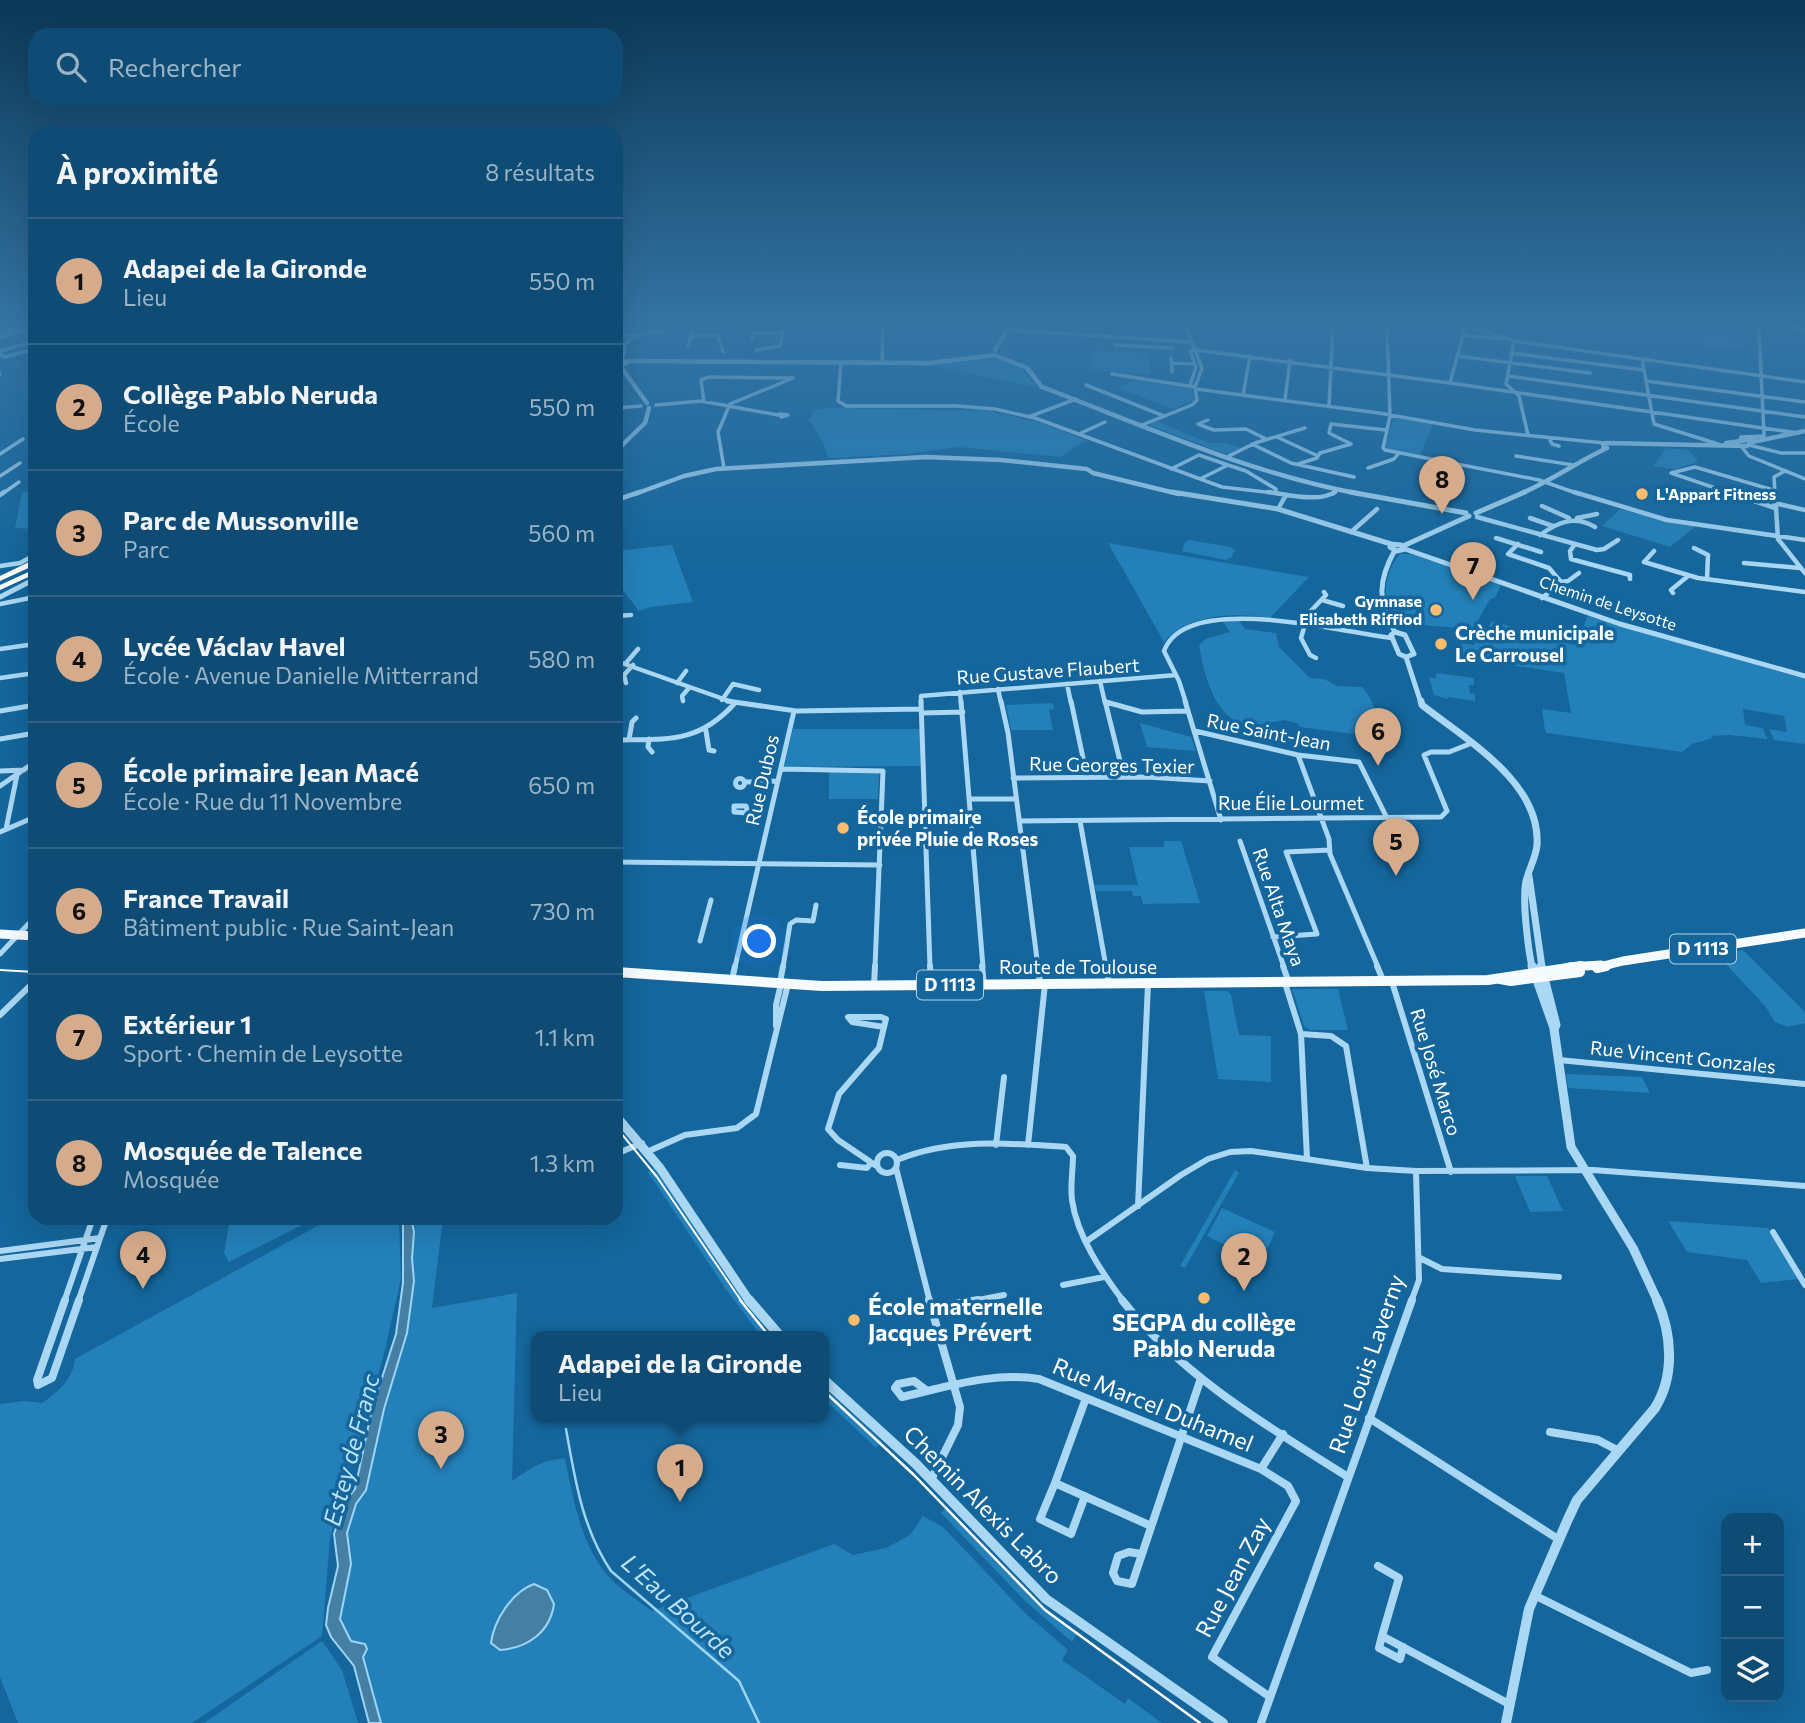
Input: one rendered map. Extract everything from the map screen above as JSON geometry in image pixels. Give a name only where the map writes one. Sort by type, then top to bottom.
[{"type":"highway","points":[[0,581],[28,564]]},
{"type":"highway","points":[[0,588],[28,574]]},
{"type":"main road","name":"Route de Toulouse","points":[[623,972],[874,986],[1511,981],[1539,974],[1595,969],[1601,965],[1805,933]]},
{"type":"main road","points":[[0,934],[28,936]]},
{"type":"street","points":[[623,444],[645,424],[648,407]]},
{"type":"street","points":[[724,468],[718,432],[729,407]]},
{"type":"street","points":[[731,407],[778,415]]},
{"type":"street","points":[[957,407],[985,408],[1031,416],[1232,489],[1286,495],[1327,495],[1336,491]]},
{"type":"street","points":[[1031,416],[1054,407]]},
{"type":"street","points":[[1097,407],[1229,456],[1336,491],[1477,515],[1602,550],[1618,540]]},
{"type":"street","points":[[1142,407],[1164,416]]},
{"type":"street","points":[[1142,425],[1184,407]]},
{"type":"street","points":[[1339,407],[1467,429],[1604,446],[1741,443],[1805,431]]},
{"type":"street","points":[[1390,407],[1383,449],[1546,482],[1612,505],[1667,520],[1805,540]]},
{"type":"street","points":[[1522,407],[1528,435]]},
{"type":"street","points":[[1627,407],[1798,433]]},
{"type":"street","points":[[1652,407],[1654,424],[1718,444],[1732,441],[1781,453],[1805,453]]},
{"type":"street","points":[[1737,407],[1805,417]]},
{"type":"street","points":[[1763,407],[1764,437],[1739,437],[1746,454],[1797,476],[1805,476]]},
{"type":"street","points":[[1209,420],[1198,424],[1214,430],[1245,429],[1266,439]]},
{"type":"street","points":[[1079,434],[1105,422]]},
{"type":"street","points":[[1298,464],[1351,444],[1329,433],[1331,424],[1386,430]]},
{"type":"street","points":[[1229,456],[1252,444],[1306,428]]},
{"type":"street","points":[[1277,437],[1318,456]]},
{"type":"street","points":[[1549,438],[1552,444],[1559,446]]},
{"type":"street","points":[[0,454],[23,439]]},
{"type":"street","points":[[1749,444],[1768,439]]},
{"type":"street","points":[[1252,444],[1298,464],[1354,477]]},
{"type":"street","points":[[1477,515],[1546,482],[1604,446]]},
{"type":"street","points":[[1368,468],[1394,459],[1399,453]]},
{"type":"street","points":[[1171,468],[1199,455],[1246,471],[1276,489],[1276,493]]},
{"type":"street","points":[[623,498],[702,471],[724,468],[857,458],[977,456],[1077,470],[1081,475],[1093,473],[1200,498],[1278,509],[1393,547],[1404,547],[1467,515]]},
{"type":"street","points":[[1516,456],[1573,465]]},
{"type":"street","points":[[0,475],[20,463]]},
{"type":"street","points":[[1200,479],[1228,465]]},
{"type":"street","points":[[1773,490],[1691,467],[1671,474],[1774,505],[1805,510]]},
{"type":"street","points":[[1785,471],[1774,477],[1777,536],[1805,573]]},
{"type":"street","points":[[0,495],[19,482]]},
{"type":"street","points":[[1278,509],[1286,495]]},
{"type":"street","points":[[1542,506],[1569,519]]},
{"type":"street","points":[[1351,532],[1377,509]]},
{"type":"street","points":[[1524,546],[1553,526],[1569,519],[1597,514]]},
{"type":"street","points":[[1530,518],[1553,526]]},
{"type":"street","points":[[1577,518],[1595,527]]},
{"type":"street","points":[[1496,538],[1541,552]]},
{"type":"street","points":[[1518,544],[1508,554],[1549,568],[1561,582]]},
{"type":"street","points":[[1575,544],[1570,551],[1571,559],[1630,575],[1630,579]]},
{"type":"street","points":[[1221,820],[1188,711],[1165,647],[1171,637],[1190,627],[1221,618],[1241,617],[1394,635],[1405,635],[1414,654],[1406,657],[1399,654],[1394,635],[1379,598],[1380,585],[1393,547]]},
{"type":"street","name":"Chemin de Leysotte","points":[[1404,547],[1644,632],[1805,677]]},
{"type":"street","points":[[1694,548],[1708,555],[1707,579]]},
{"type":"street","points":[[1654,551],[1645,563],[1688,576],[1805,592]]},
{"type":"street","points":[[1752,565],[1757,556]]},
{"type":"street","points":[[0,566],[28,561]]},
{"type":"street","points":[[1744,563],[1800,568]]},
{"type":"street","points":[[1542,598],[1561,582],[1568,581],[1579,573]]},
{"type":"street","points":[[1673,593],[1671,590],[1688,576]]},
{"type":"street","points":[[0,597],[28,583]]},
{"type":"street","points":[[1316,658],[1303,645],[1301,638],[1308,614],[1326,595],[1324,592]]},
{"type":"street","points":[[0,604],[28,598]]},
{"type":"street","points":[[1322,600],[1343,606]]},
{"type":"street","points":[[623,616],[631,615]]},
{"type":"street","points":[[0,649],[28,645]]},
{"type":"street","points":[[626,663],[638,649]]},
{"type":"street","points":[[1406,657],[1422,705],[1434,718],[1472,743],[1508,772],[1530,808],[1536,828],[1537,846],[1525,895],[1539,974],[1554,1028],[1569,1141],[1645,1272],[1662,1311],[1668,1339],[1669,1376],[1665,1392],[1656,1408],[1617,1450],[1577,1500],[1534,1595],[1524,1628],[1506,1723]]},
{"type":"street","points":[[623,662],[735,704],[794,710],[963,712]]},
{"type":"street","points":[[625,683],[624,675],[634,665]]},
{"type":"street","points":[[677,683],[686,671]]},
{"type":"street","points":[[0,678],[28,674]]},
{"type":"street","name":"Rue Gustave Flaubert","points":[[921,711],[921,696],[1176,675]]},
{"type":"street","points":[[1100,681],[1124,777]]},
{"type":"street","points":[[722,700],[733,684],[759,690]]},
{"type":"street","points":[[1067,684],[1087,778]]},
{"type":"street","points":[[683,701],[682,696],[689,688]]},
{"type":"street","points":[[998,689],[1008,733],[1042,984],[1028,1145]]},
{"type":"street","points":[[960,692],[984,985]]},
{"type":"street","points":[[1106,702],[1142,712],[1188,711]]},
{"type":"street","points":[[623,740],[685,737],[706,731],[722,720],[735,704]]},
{"type":"street","points":[[0,711],[28,706]]},
{"type":"street","name":"Rue Dubos","points":[[732,980],[794,710]]},
{"type":"street","points":[[921,711],[931,985]]},
{"type":"street","points":[[629,740],[632,722],[636,718]]},
{"type":"street","points":[[706,731],[709,750],[714,751]]},
{"type":"street","name":"Rue Saint-Jean","points":[[1194,732],[1300,755],[1360,762],[1387,818]]},
{"type":"street","points":[[0,739],[28,734]]},
{"type":"street","points":[[649,739],[648,747],[652,752]]},
{"type":"street","name":"Rue Élie Lourmet","points":[[1019,821],[1322,819],[1446,815],[1447,811],[1424,755],[1449,752],[1472,743]]},
{"type":"street","points":[[1300,755],[1322,819]]},
{"type":"street","points":[[0,786],[28,767]]},
{"type":"street","points":[[780,769],[883,771],[874,986]]},
{"type":"street","points":[[0,771],[24,770]]},
{"type":"street","points":[[3,830],[17,775]]},
{"type":"street","name":"Rue Georges Texier","points":[[1013,778],[1124,777],[1210,781]]},
{"type":"street","points":[[746,782],[778,781]]},
{"type":"street","points":[[970,799],[1016,799]]},
{"type":"street","points":[[748,813],[758,813]]},
{"type":"street","name":"Rue José Marco","points":[[1322,819],[1330,850],[1388,982],[1451,1172]]},
{"type":"street","points":[[3,830],[28,820]]},
{"type":"street","points":[[1080,821],[1109,984]]},
{"type":"street","name":"Rue Alta Maya","points":[[1240,841],[1273,937],[1301,1034],[1307,1158]]},
{"type":"street","points":[[1273,937],[1317,934],[1283,844]]},
{"type":"street","points":[[1286,852],[1330,850]]},
{"type":"street","points":[[623,862],[880,865]]},
{"type":"street","points":[[700,941],[711,900]]},
{"type":"street","points":[[623,1152],[685,1135],[737,1128],[751,1120],[760,1106],[776,1029],[790,924],[796,920],[813,920],[816,905]]},
{"type":"street","points":[[0,954],[28,925]]},
{"type":"street","points":[[1138,1206],[1148,984]]},
{"type":"street","points":[[0,1014],[28,988]]},
{"type":"street","points":[[884,1027],[852,1023],[848,1017],[886,1019],[884,1027],[878,1048],[839,1091],[829,1117],[828,1129],[838,1140],[885,1172],[925,1148],[1028,1145],[1066,1147],[1071,1150],[1072,1197],[1087,1241],[1104,1277],[1135,1318],[1200,1378],[1348,1477]]},
{"type":"street","points":[[1301,1034],[1333,1035],[1341,1039],[1346,1046],[1367,1168]]},
{"type":"street","name":"Rue Vincent Gonzales","points":[[1559,1060],[1805,1084]]},
{"type":"street","points":[[996,1145],[1004,1077]]},
{"type":"street","points":[[623,1123],[646,1147],[747,1299],[776,1331]]},
{"type":"street","points":[[1087,1241],[1181,1175],[1220,1154],[1251,1151],[1367,1168],[1451,1172],[1585,1170],[1805,1186]]},
{"type":"street","points":[[840,1165],[867,1168],[884,1154],[897,1164],[932,1308],[960,1407],[960,1417],[931,1480]]},
{"type":"street","name":"Rue Louis Laverny","points":[[1261,1723],[1419,1280],[1416,1171]]},
{"type":"street","points":[[91,1225],[37,1380],[38,1385],[52,1378],[105,1225]]},
{"type":"street","points":[[1773,1232],[1805,1285]]},
{"type":"street","points":[[0,1251],[99,1243]]},
{"type":"street","points":[[0,1259],[84,1244]]},
{"type":"street","points":[[1420,1258],[1442,1269],[1559,1277]]},
{"type":"street","points":[[1063,1285],[1104,1277]]},
{"type":"street","points":[[932,1308],[1004,1295]]},
{"type":"street","name":"Rue Marcel Duhamel","points":[[928,1391],[1022,1375],[1261,1469],[1291,1489]]},
{"type":"street","points":[[1141,1554],[1200,1378]]},
{"type":"street","name":"Chemin Alexis Labro","points":[[829,1385],[931,1480],[1046,1599],[1223,1723]]},
{"type":"street","points":[[1085,1496],[1071,1534],[1040,1519],[1086,1398]]},
{"type":"street","points":[[1369,1418],[1559,1539]]},
{"type":"street","points":[[1550,1432],[1598,1440],[1617,1450]]},
{"type":"street","points":[[1261,1469],[1283,1434]]},
{"type":"street","points":[[1055,1483],[1151,1526]]},
{"type":"street","name":"Rue Jean Zay","points":[[1270,1697],[1212,1657],[1296,1501],[1296,1495],[1291,1489]]},
{"type":"street","points":[[1378,1566],[1399,1578],[1378,1648],[1400,1659],[1403,1647],[1510,1704]]},
{"type":"street","points":[[1534,1595],[1691,1673],[1707,1670]]},
{"type":"shaded area","points":[[827,408],[989,411],[1041,423],[1086,440],[1060,457],[958,447],[907,454],[832,458],[828,457],[824,444],[808,419],[814,411]]},
{"type":"shaded area","points":[[1394,417],[1433,424],[1420,455],[1384,449]]},
{"type":"shaded area","points":[[1156,421],[1209,443],[1226,443],[1241,448],[1231,454],[1223,453],[1149,425]]},
{"type":"shaded area","points":[[1666,448],[1689,450],[1698,462],[1675,469],[1653,466]]},
{"type":"shaded area","points":[[22,492],[28,492],[28,529],[15,528]]},
{"type":"shaded area","points":[[1620,509],[1675,523],[1697,525],[1670,547],[1602,526]]},
{"type":"shaded area","points":[[1190,540],[1235,550],[1231,558],[1225,560],[1182,551],[1185,542]]},
{"type":"shaded area","points":[[1108,543],[1309,577],[1270,618],[1242,615],[1213,617],[1186,626],[1164,642]]},
{"type":"shaded area","points":[[672,545],[693,602],[639,611],[623,590],[623,550]]},
{"type":"shaded area","points":[[1400,554],[1411,554],[1501,585],[1473,629],[1396,623],[1388,607],[1386,588],[1390,569]]},
{"type":"shaded area","points":[[1588,616],[1805,679],[1805,744],[1774,740],[1769,729],[1787,732],[1784,716],[1743,709],[1745,725],[1763,728],[1767,739],[1711,736],[1713,738],[1692,744],[1682,752],[1547,733],[1542,709],[1571,713],[1564,673],[1462,658],[1461,643],[1474,645],[1476,641],[1481,642],[1492,621],[1575,645]]},
{"type":"shaded area","points":[[1238,619],[1245,629],[1276,633],[1279,647],[1310,678],[1324,679],[1337,686],[1362,687],[1374,705],[1376,726],[1353,734],[1300,727],[1297,723],[1284,720],[1257,725],[1254,729],[1230,718],[1214,698],[1199,646],[1205,639],[1230,632],[1222,620]]},
{"type":"shaded area","points":[[1436,673],[1474,678],[1474,685],[1469,685],[1470,693],[1475,694],[1475,701],[1434,695],[1429,678],[1436,678]]},
{"type":"shaded area","points":[[1053,703],[1054,709],[1049,710],[1053,730],[1011,730],[1006,705]]},
{"type":"shaded area","points":[[1140,723],[1191,737],[1196,751],[1147,747]]},
{"type":"shaded area","points":[[793,729],[920,729],[921,766],[784,767]]},
{"type":"shaded area","points":[[829,771],[879,773],[878,799],[829,799]]},
{"type":"shaded area","points":[[1164,841],[1181,841],[1200,903],[1143,904],[1141,896],[1133,896],[1132,891],[1096,891],[1094,885],[1138,885],[1129,847],[1164,847]]},
{"type":"shaded area","points":[[1743,950],[1805,1012],[1805,1023],[1788,1027],[1775,1022],[1765,1006],[1722,960],[1725,959],[1720,953]]},
{"type":"shaded area","points":[[1292,989],[1338,989],[1348,1030],[1310,1030],[1304,1026]]},
{"type":"shaded area","points":[[1204,991],[1227,991],[1231,995],[1239,1035],[1271,1036],[1271,1082],[1218,1079]]},
{"type":"shaded area","points":[[1566,1074],[1642,1077],[1650,1093],[1568,1088]]},
{"type":"shaded area","points":[[654,1168],[740,1296],[767,1331],[757,1331],[725,1288],[648,1172]]},
{"type":"shaded area","points":[[1235,1170],[1239,1173],[1185,1268],[1180,1266]]},
{"type":"shaded area","points":[[1515,1176],[1547,1176],[1563,1211],[1530,1212]]},
{"type":"shaded area","points":[[1222,1208],[1275,1232],[1261,1262],[1207,1236]]},
{"type":"shaded area","points":[[1668,1221],[1768,1228],[1799,1279],[1761,1283],[1747,1260],[1687,1252]]},
{"type":"shaded area","points":[[229,1225],[302,1225],[229,1262],[224,1253]]},
{"type":"shaded area","points":[[319,1225],[399,1225],[401,1279],[383,1358],[330,1538],[322,1636],[192,1723],[18,1723],[0,1677],[0,1404],[25,1401],[42,1403],[64,1384],[75,1359]]},
{"type":"shaded area","points":[[403,1225],[412,1225],[414,1281],[407,1333],[384,1409],[366,1490],[356,1504],[347,1533],[351,1564],[340,1619],[351,1641],[365,1644],[367,1649],[363,1657],[381,1723],[369,1723],[354,1666],[331,1637],[326,1625],[338,1566],[334,1534],[345,1501],[355,1489],[372,1409],[396,1334],[403,1283]]},
{"type":"shaded area","points":[[412,1225],[442,1225],[432,1308],[517,1293],[512,1481],[537,1465],[565,1458],[580,1523],[593,1554],[612,1580],[652,1611],[834,1544],[853,1555],[886,1548],[910,1535],[923,1516],[943,1527],[1024,1612],[1068,1650],[1062,1660],[1125,1704],[1128,1698],[1162,1723],[381,1723],[363,1657],[367,1649],[365,1644],[352,1641],[340,1619],[351,1564],[347,1533],[356,1504],[366,1490],[384,1409],[407,1333],[414,1281]]},
{"type":"shaded area","points":[[829,1393],[882,1442],[876,1448],[829,1404]]},
{"type":"shaded area","points":[[947,1507],[1038,1601],[1077,1634],[1072,1642],[1024,1600],[941,1513]]},
{"type":"shaded area","points":[[534,1584],[547,1590],[554,1604],[548,1623],[528,1642],[500,1650],[491,1643],[500,1616],[518,1593]]},
{"type":"shaded area","points":[[322,1641],[342,1670],[358,1723],[204,1723]]},
{"type":"waterway","name":"L'Eau Bourde","points":[[566,1429],[586,1520],[611,1571],[739,1681],[759,1723]]},
{"type":"tram line","points":[[0,970],[28,972]]},
{"type":"tram line","points":[[623,1136],[657,1177],[742,1302]]},
{"type":"tram line","points":[[740,1300],[765,1331]]},
{"type":"tram line","points":[[829,1396],[914,1475],[1045,1610],[1200,1723]]},
{"type":"place","name":"L'Appart Fitness","points":[[1642,494]]},
{"type":"place","name":"Mosquée de Talence","points":[[1442,514]]},
{"type":"place","name":"Extérieur 1","points":[[1473,600]]},
{"type":"place","name":"Gymnase Elisabeth Riffiod","points":[[1436,610]]},
{"type":"place","name":"Crèche municipale Le Carrousel","points":[[1441,644]]},
{"type":"place","name":"France Travail","points":[[1378,766]]},
{"type":"place","name":"École primaire privée Pluie de Roses","points":[[843,828]]},
{"type":"place","name":"École primaire Jean Macé","points":[[1396,876]]},
{"type":"place","name":"Lycée Václav Havel","points":[[143,1289]]},
{"type":"place","name":"Collège Pablo Neruda","points":[[1244,1291]]},
{"type":"place","name":"SEGPA du collège Pablo Neruda","points":[[1204,1298]]},
{"type":"place","name":"École maternelle Jacques Prévert","points":[[854,1320]]},
{"type":"place","name":"Parc de Mussonville","points":[[441,1469]]},
{"type":"place","name":"Adapei de la Gironde","points":[[680,1502]]},
{"type":"water label","name":"Estey de Franc","points":[[352,1450]]}]
